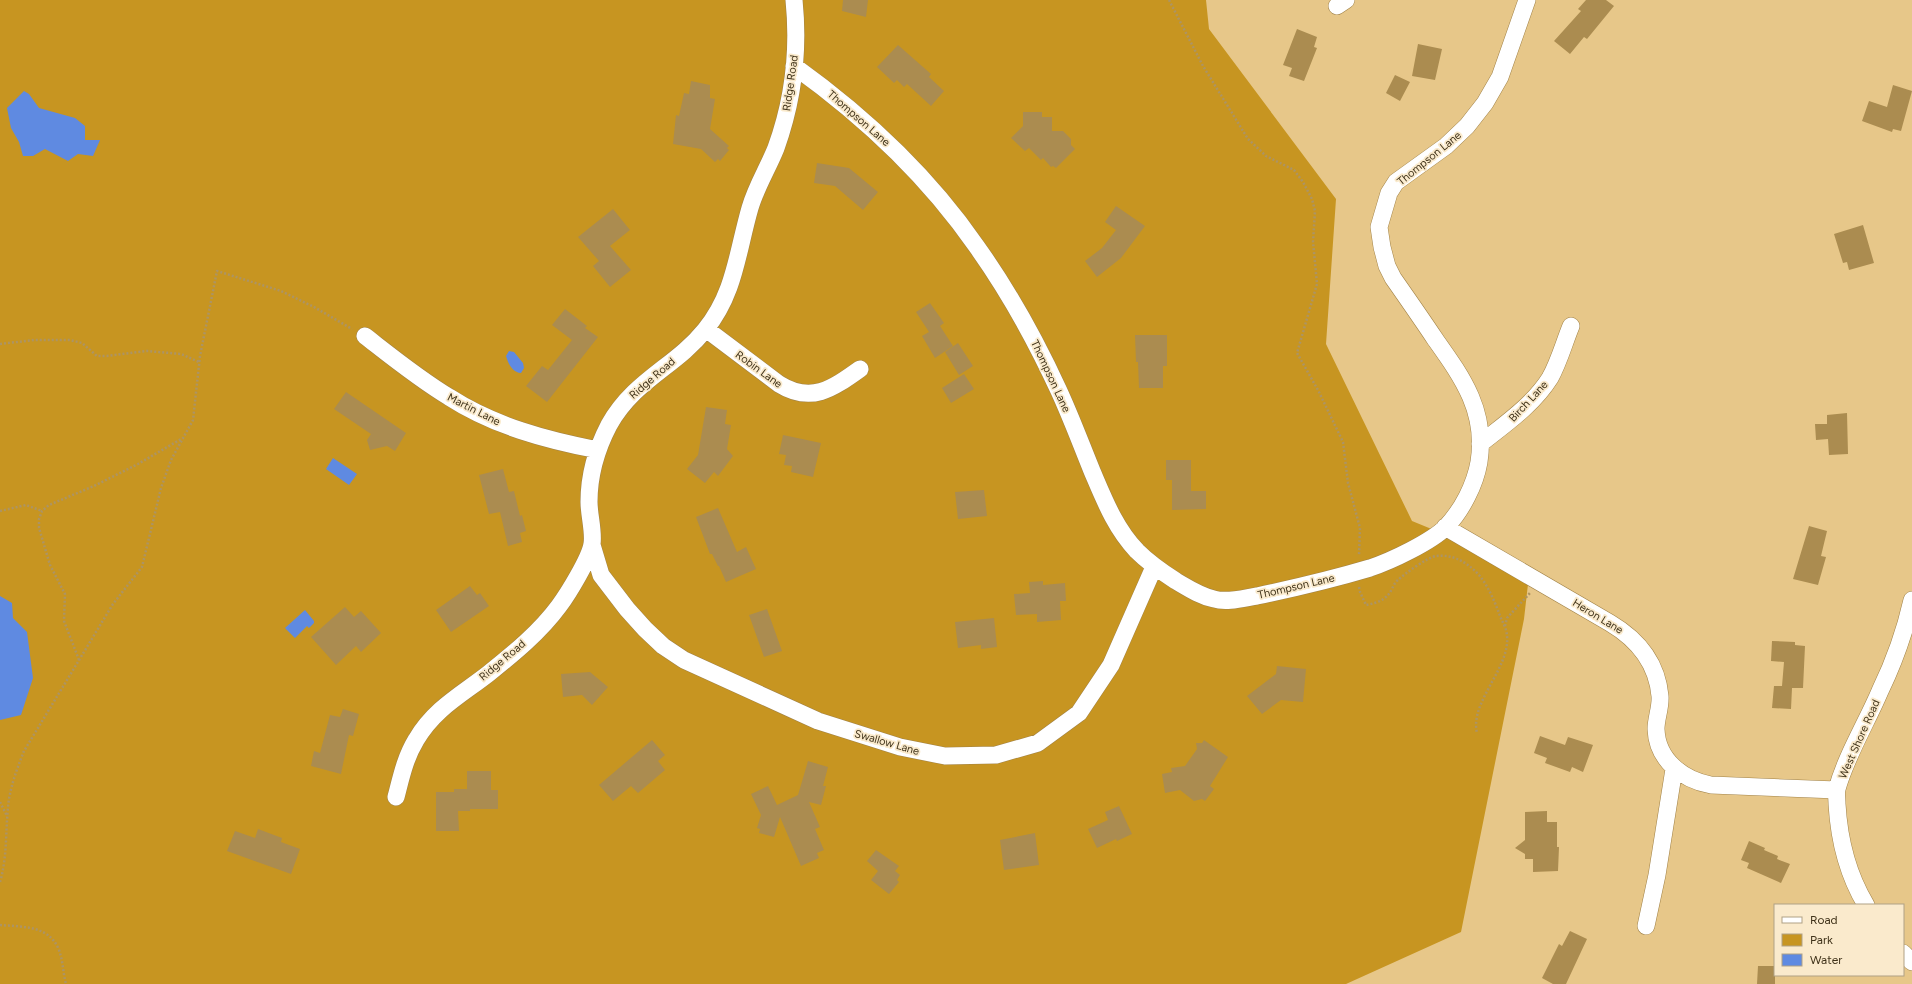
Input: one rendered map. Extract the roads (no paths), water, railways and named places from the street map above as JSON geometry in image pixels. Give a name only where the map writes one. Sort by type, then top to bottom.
[{"type":"street","name":"Ridge Road","points":[[396,797],[407,758],[416,740],[429,721],[446,703],[487,674],[544,625],[578,577],[592,545],[589,500],[591,479],[598,450],[609,426],[622,405],[638,387],[680,354],[706,329],[721,307],[731,285],[750,206],[776,147],[787,111],[794,66],[796,34],[794,0]]},
{"type":"street","name":"Thompson Lane","points":[[794,66],[833,94],[887,142],[945,205],[976,245],[1008,292],[1035,341],[1059,392],[1111,513],[1135,549],[1154,567],[1194,592],[1217,600],[1237,599],[1306,586],[1384,563],[1426,541],[1445,527],[1461,506],[1475,480],[1479,462],[1480,444],[1479,420],[1473,399],[1462,378],[1393,278],[1385,259],[1379,227],[1389,193],[1396,182],[1446,146],[1467,126],[1485,103],[1500,77],[1527,0]]},
{"type":"street","name":"Birch Lane","points":[[1480,444],[1515,417],[1538,393],[1550,377],[1571,326]]},
{"type":"street","name":"Robin Lane","points":[[706,329],[779,384],[790,391],[803,395],[819,394],[846,379],[860,369]]},
{"type":"street","name":"Martin Lane","points":[[365,336],[424,381],[450,398],[488,418],[523,432],[559,442],[598,450]]},
{"type":"street","name":"Heron Lane","points":[[1445,527],[1610,622],[1625,632],[1639,645],[1649,659],[1654,670],[1660,694],[1656,731],[1659,745],[1674,769]]},
{"type":"street","name":"Swallow Lane","points":[[592,545],[601,575],[627,609],[659,642],[684,660],[818,721],[900,747],[945,756],[996,755],[1038,743],[1079,714],[1112,665],[1154,567]]},
{"type":"street","name":"West Shore Road","points":[[1674,769],[1685,777],[1699,783],[1712,785],[1837,790],[1856,741],[1886,678],[1899,646],[1912,600]]},
{"type":"street","points":[[1646,926],[1657,875],[1674,769]]},
{"type":"street","points":[[1837,790],[1838,817],[1843,848],[1851,874],[1866,904]]},
{"type":"street","points":[[1904,955],[1912,962]]},
{"type":"water","points":[[24,91],[29,94],[39,108],[75,118],[85,126],[85,140],[100,140],[93,156],[78,154],[68,161],[45,149],[33,156],[23,156],[19,142],[11,128],[7,108]]},
{"type":"water","points":[[509,351],[514,352],[523,363],[524,368],[521,373],[515,371],[509,364],[506,356]]},
{"type":"water","points":[[333,458],[357,474],[349,485],[326,469]]},
{"type":"water","points":[[0,596],[12,603],[13,618],[27,632],[33,678],[21,715],[0,720]]},
{"type":"water","points":[[305,610],[314,623],[309,628],[307,626],[295,638],[285,628]]}]
